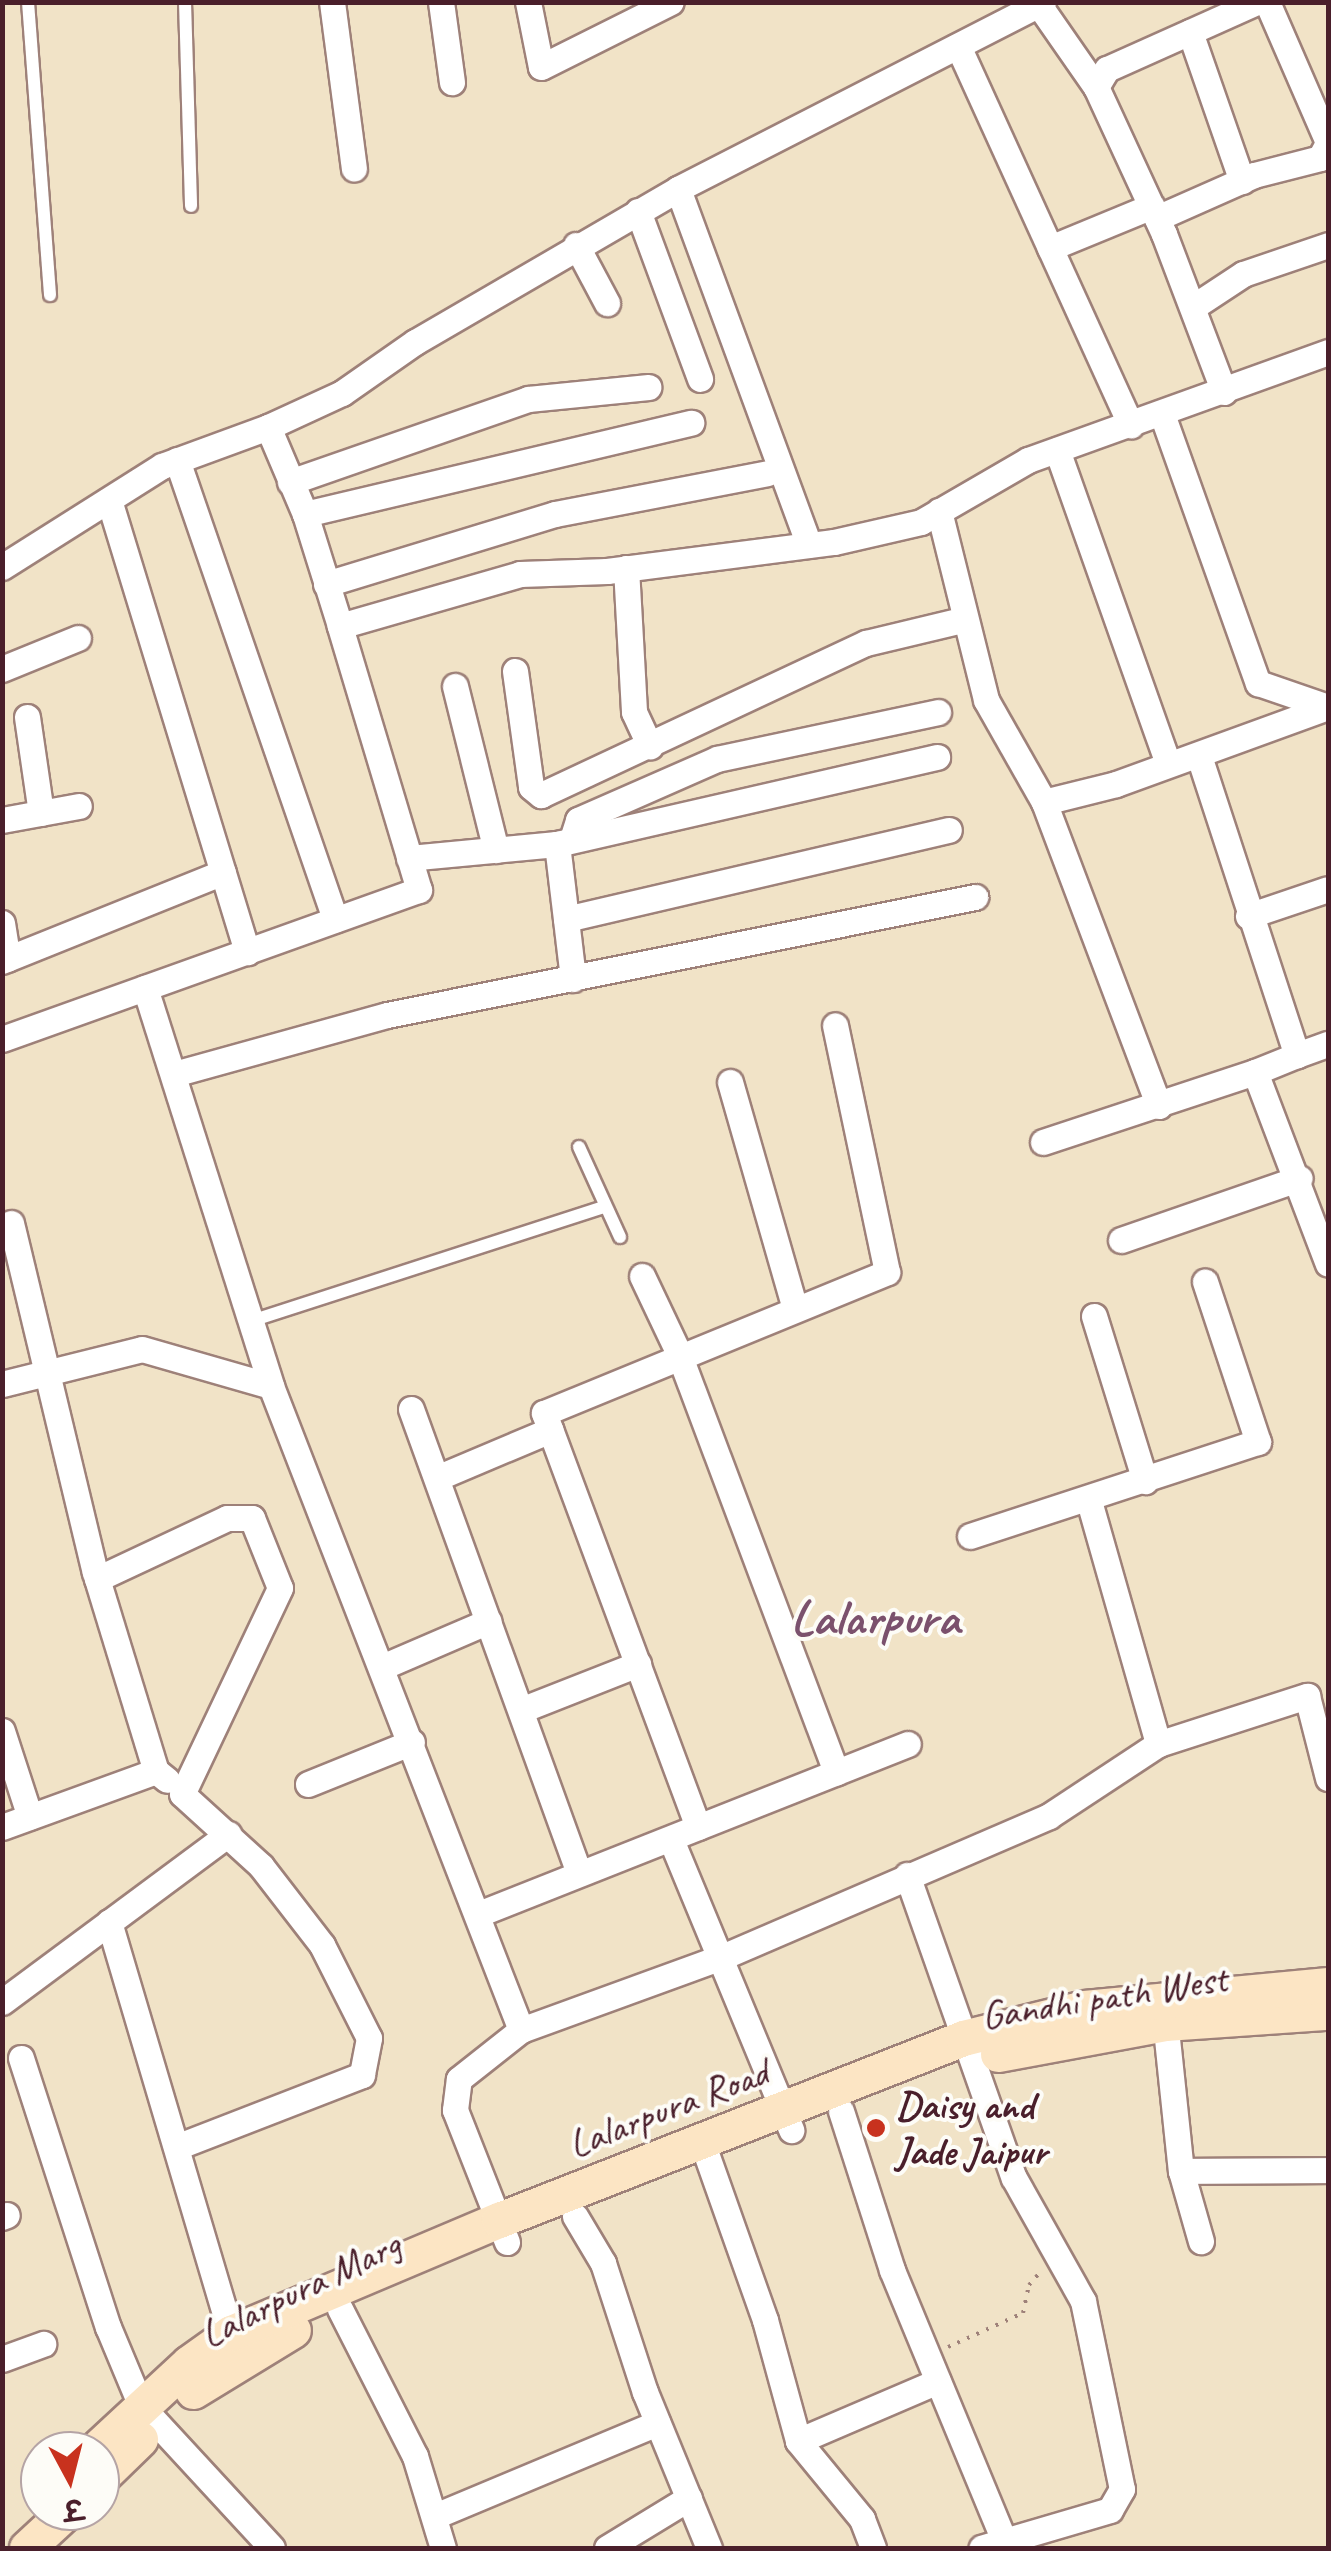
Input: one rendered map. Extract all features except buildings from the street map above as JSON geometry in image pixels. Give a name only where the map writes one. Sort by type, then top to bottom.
[{"type":"street","points":[[332,2],[354,168]]},
{"type":"street","points":[[441,2],[452,82]]},
{"type":"street","points":[[528,2],[541,67],[671,2]]},
{"type":"street","points":[[1096,87],[1107,70],[1257,2]]},
{"type":"street","points":[[1050,248],[1320,158],[1328,147],[1267,2]]},
{"type":"street","points":[[2,567],[178,460],[268,427],[342,393],[576,245],[1030,6],[1096,87],[1154,212],[1224,392]]},
{"type":"street","points":[[1190,32],[1242,181]]},
{"type":"street","points":[[958,46],[1130,425]]},
{"type":"street","points":[[678,188],[809,545]]},
{"type":"street","points":[[638,211],[700,380]]},
{"type":"street","points":[[576,245],[606,303]]},
{"type":"street","points":[[1193,307],[1242,274],[1328,245]]},
{"type":"street","points":[[340,626],[520,574],[626,568],[809,545],[921,522],[1057,450],[1328,352]]},
{"type":"street","points":[[290,482],[528,399],[648,387]]},
{"type":"street","points":[[1044,802],[1199,756],[1244,733],[1328,707],[1258,684],[1162,414]]},
{"type":"street","points":[[305,514],[691,423]]},
{"type":"street","points":[[2,1039],[419,890],[305,514],[268,427]]},
{"type":"street","points":[[1057,450],[1168,763]]},
{"type":"street","points":[[178,460],[336,920]]},
{"type":"street","points":[[326,584],[556,514],[768,472]]},
{"type":"street","points":[[109,500],[247,952]]},
{"type":"street","points":[[939,511],[962,620],[986,700],[1044,802],[1159,1106]]},
{"type":"street","points":[[626,568],[634,712],[650,747]]},
{"type":"street","points":[[515,671],[534,794],[552,793],[866,643],[962,620]]},
{"type":"street","points":[[2,668],[78,638]]},
{"type":"street","points":[[454,686],[496,850]]},
{"type":"street","points":[[573,979],[564,842],[578,820],[717,759],[938,712]]},
{"type":"street","points":[[27,717],[40,813]]},
{"type":"street","points":[[1199,756],[1248,916],[1297,1056]]},
{"type":"street","points":[[409,858],[564,842],[937,757]]},
{"type":"street","points":[[2,820],[80,806]]},
{"type":"street","points":[[566,918],[949,830]]},
{"type":"street","points":[[2,923],[5,960],[223,872]]},
{"type":"street","points":[[1248,916],[1328,889]]},
{"type":"street","points":[[174,1074],[386,1015],[975,896]]},
{"type":"street","points":[[146,988],[270,1386],[481,1913],[522,2030]]},
{"type":"street","points":[[698,1826],[544,1412],[794,1305],[887,1272],[835,1024]]},
{"type":"street","points":[[1043,1142],[1159,1106],[1328,1044]]},
{"type":"street","points":[[1255,1072],[1300,1178],[1320,1204],[1328,1264]]},
{"type":"street","points":[[730,1082],[794,1305]]},
{"type":"street","points":[[1121,1240],[1300,1178]]},
{"type":"street","points":[[11,1224],[98,1579],[156,1771],[228,1834],[322,1944],[368,2038],[369,2056],[362,2075],[176,2148]]},
{"type":"street","points":[[642,1276],[679,1354],[836,1772]]},
{"type":"street","points":[[970,1536],[1089,1501],[1258,1442],[1205,1282]]},
{"type":"street","points":[[1094,1316],[1145,1482]]},
{"type":"street","points":[[2,1384],[142,1349],[270,1386]]},
{"type":"street","points":[[411,1410],[440,1477],[579,1874]]},
{"type":"street","points":[[440,1477],[550,1430]]},
{"type":"street","points":[[1089,1501],[1158,1744]]},
{"type":"street","points":[[98,1579],[241,1513],[252,1518],[267,1549],[280,1588],[182,1794]]},
{"type":"street","points":[[382,1666],[489,1620]]},
{"type":"street","points":[[521,1710],[638,1664]]},
{"type":"street","points":[[503,2231],[455,2110],[460,2079],[522,2030],[722,1957],[906,1874],[1049,1816],[1158,1744],[1318,1692],[1328,1778]]},
{"type":"street","points":[[2,1730],[30,1817]]},
{"type":"street","points":[[308,1784],[412,1742]]},
{"type":"street","points":[[481,1913],[672,1842],[698,1826],[908,1744]]},
{"type":"street","points":[[2,1826],[156,1771]]},
{"type":"street","points":[[2,2002],[228,1834]]},
{"type":"street","points":[[672,1842],[787,2120]]},
{"type":"street","points":[[841,2111],[997,2547],[1110,2510],[1122,2489],[1083,2301],[1014,2178],[906,1874]]},
{"type":"street","points":[[110,1922],[231,2333]]},
{"type":"street","points":[[1201,2242],[1180,2171],[1164,2010],[1328,1984]]},
{"type":"street","name":"Gandhi path West","points":[[503,2231],[575,2216],[706,2151],[787,2120],[841,2111],[967,2050],[1164,2010],[1328,2012]]},
{"type":"street","name":"Lalarpura Road","points":[[787,2120],[967,2050]]},
{"type":"street","points":[[21,2058],[108,2327],[148,2415],[272,2548]]},
{"type":"street","points":[[706,2151],[798,2442],[862,2519],[873,2548]]},
{"type":"street","name":"Lalarpura Road","points":[[120,2434],[148,2415],[231,2333],[706,2151]]},
{"type":"street","points":[[1180,2171],[1328,2170]]},
{"type":"street","points":[[575,2216],[603,2263],[658,2422],[709,2548]]},
{"type":"street","name":"Lalarpura Marg","points":[[120,2452],[148,2415],[210,2376],[503,2231]]},
{"type":"street","points":[[340,2309],[415,2456],[442,2548]]},
{"type":"street","points":[[2,2359],[43,2344]]},
{"type":"street","points":[[798,2442],[938,2381]]},
{"type":"street","points":[[435,2516],[658,2422]]},
{"type":"street","points":[[607,2548],[688,2498]]},
{"type":"street","points":[[2,2539],[36,2531]]},
{"type":"lane","points":[[28,2],[50,295]]},
{"type":"lane","points":[[185,2],[191,206]]},
{"type":"lane","points":[[579,1146],[620,1236]]},
{"type":"lane","points":[[251,1321],[605,1207]]},
{"type":"path","points":[[927,2357],[1022,2313],[1029,2285],[1058,2259]]},
{"type":"place","name":"Daisy and Jade Jaipur","points":[[876,2128]]},
{"type":"district","name":"Lalarpura","points":[[875,1618]]}]
